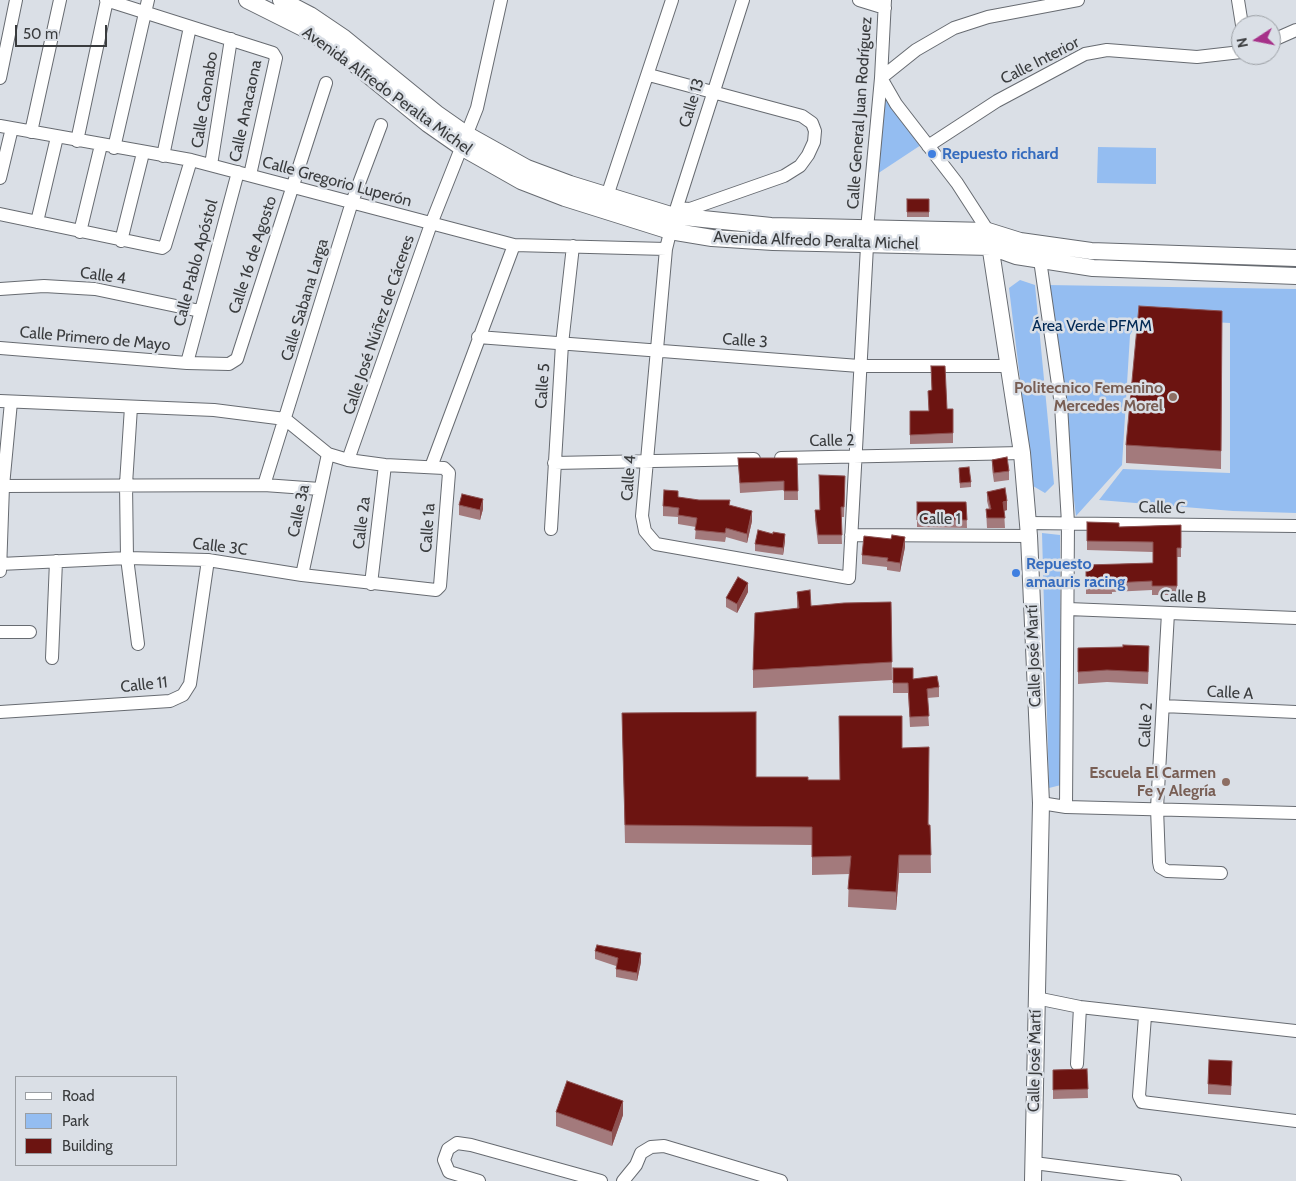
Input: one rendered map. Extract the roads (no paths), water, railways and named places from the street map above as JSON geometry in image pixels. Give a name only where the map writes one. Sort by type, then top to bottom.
[{"type":"main road","name":"Avenida Alfredo Peralta Michel","points":[[247,0],[308,22],[344,38],[408,99],[464,141],[521,181],[565,198],[674,218],[771,226],[867,229],[989,239],[1091,251],[1296,258]]},
{"type":"main road","name":"Avenida Alfredo Peralta Michel","points":[[281,0],[308,22]]},
{"type":"main road","name":"Avenida Alfredo Peralta Michel","points":[[464,141],[527,168],[674,218],[712,238],[867,246],[989,239],[1016,256],[1093,268],[1296,276]]},
{"type":"main road","name":"Calle José Martí","points":[[989,239],[1022,453],[1029,530],[1041,803],[1033,1181]]},
{"type":"street","points":[[0,78],[16,0]]},
{"type":"street","points":[[31,132],[60,0]]},
{"type":"street","points":[[77,141],[106,0],[145,14],[230,39]]},
{"type":"street","points":[[114,148],[148,0]]},
{"type":"street","name":"Calle José Núñez de Cáceres","points":[[348,460],[431,224],[477,108],[501,0]]},
{"type":"street","points":[[607,196],[649,76],[672,0]]},
{"type":"street","name":"Calle 13","points":[[674,218],[712,92],[743,0]]},
{"type":"street","points":[[859,0],[885,4]]},
{"type":"street","points":[[881,78],[916,50],[954,28],[988,18],[1078,0]]},
{"type":"street","points":[[1238,0],[1240,15]]},
{"type":"street","name":"Calle General Juan Rodríguez","points":[[867,229],[881,78],[885,4]]},
{"type":"street","points":[[163,156],[190,27]]},
{"type":"street","points":[[1281,37],[1296,30]]},
{"type":"street","name":"Calle Anacaona","points":[[230,39],[273,53],[276,58],[244,173]]},
{"type":"street","name":"Calle Caonabo","points":[[211,165],[230,39]]},
{"type":"street","name":"Calle Interior","points":[[928,146],[997,101],[1085,54],[1107,50],[1197,57],[1231,53]]},
{"type":"street","points":[[649,76],[802,116],[812,123],[814,142],[800,166],[784,176],[690,209],[674,218]]},
{"type":"street","name":"Calle José Martí","points":[[881,78],[896,104],[957,183],[989,239]]},
{"type":"street","name":"Calle 16 de Agosto","points":[[186,363],[229,364],[237,359],[326,83]]},
{"type":"street","name":"Calle Sabana Larga","points":[[264,485],[352,202],[381,126]]},
{"type":"street","points":[[0,178],[6,127]]},
{"type":"street","name":"Calle Gregorio Luperón","points":[[6,127],[114,148],[191,160],[514,245],[666,249]]},
{"type":"street","points":[[36,222],[57,137]]},
{"type":"street","points":[[80,232],[101,145]]},
{"type":"street","points":[[121,241],[143,153]]},
{"type":"street","points":[[0,214],[158,248],[165,246],[191,160]]},
{"type":"street","name":"Calle Pablo Apóstol","points":[[186,363],[200,311],[244,173]]},
{"type":"street","name":"Calle 4","points":[[674,218],[666,249],[658,351],[646,461],[643,524],[648,537],[656,544],[849,578],[851,535]]},
{"type":"street","points":[[0,566],[6,402],[214,410],[285,419],[328,454],[348,460],[386,465],[438,467],[478,337],[514,245]]},
{"type":"street","name":"Calle 5","points":[[551,528],[562,344],[573,246]]},
{"type":"street","points":[[851,535],[867,246]]},
{"type":"street","points":[[1040,260],[1061,405],[1068,523],[1066,807]]},
{"type":"street","name":"Calle 4","points":[[0,289],[44,286],[95,289],[200,311]]},
{"type":"street","name":"Calle 3","points":[[478,337],[859,366],[1010,366]]},
{"type":"street","name":"Calle Primero de Mayo","points":[[0,348],[186,363]]},
{"type":"street","points":[[130,407],[126,484],[127,558],[138,644]]},
{"type":"street","name":"Calle 2","points":[[554,463],[1022,453]]},
{"type":"street","name":"Calle 3a","points":[[302,576],[328,454]]},
{"type":"street","name":"Calle 2a","points":[[371,584],[386,465]]},
{"type":"street","name":"Calle 1a","points":[[435,590],[440,586],[449,473],[438,467]]},
{"type":"street","points":[[3,486],[126,484],[264,485],[320,489]]},
{"type":"street","name":"Calle C","points":[[1029,530],[1068,523],[1296,526]]},
{"type":"street","name":"Calle 1","points":[[851,535],[1029,530]]},
{"type":"street","name":"Calle 3C","points":[[0,566],[127,558],[208,560],[302,576],[435,590]]},
{"type":"street","name":"Calle 11","points":[[0,712],[170,701],[183,695],[190,684],[208,560]]},
{"type":"street","points":[[52,658],[56,561]]},
{"type":"street","name":"Calle B","points":[[1068,610],[1296,618]]},
{"type":"street","name":"Calle 2","points":[[1168,613],[1157,808],[1159,862],[1163,870],[1221,873]]},
{"type":"street","points":[[0,632],[30,632]]},
{"type":"street","name":"Calle A","points":[[1163,706],[1296,712]]},
{"type":"street","points":[[1041,803],[1066,807],[1296,813]]},
{"type":"street","points":[[1036,998],[1080,1008],[1296,1031]]},
{"type":"street","points":[[1077,1064],[1080,1008]]},
{"type":"street","points":[[1146,1016],[1139,1096],[1142,1102],[1296,1121]]},
{"type":"street","points":[[479,1181],[448,1172],[444,1160],[448,1149],[457,1143],[471,1145],[601,1181]]},
{"type":"street","points":[[623,1181],[636,1165],[641,1153],[651,1147],[664,1146],[781,1181]]},
{"type":"street","points":[[1034,1163],[1175,1181]]},
{"type":"place","name":"Repuesto richard","points":[[932,154]]},
{"type":"place","name":"Politecnico Femenino Mercedes Morel","points":[[1173,397]]},
{"type":"place","name":"Repuesto amauris racing","points":[[1016,573]]},
{"type":"place","name":"Escuela El Carmen Fe y Alegría","points":[[1226,782]]},
{"type":"park label","name":"Área Verde PFMM","points":[[1092,326]]}]
